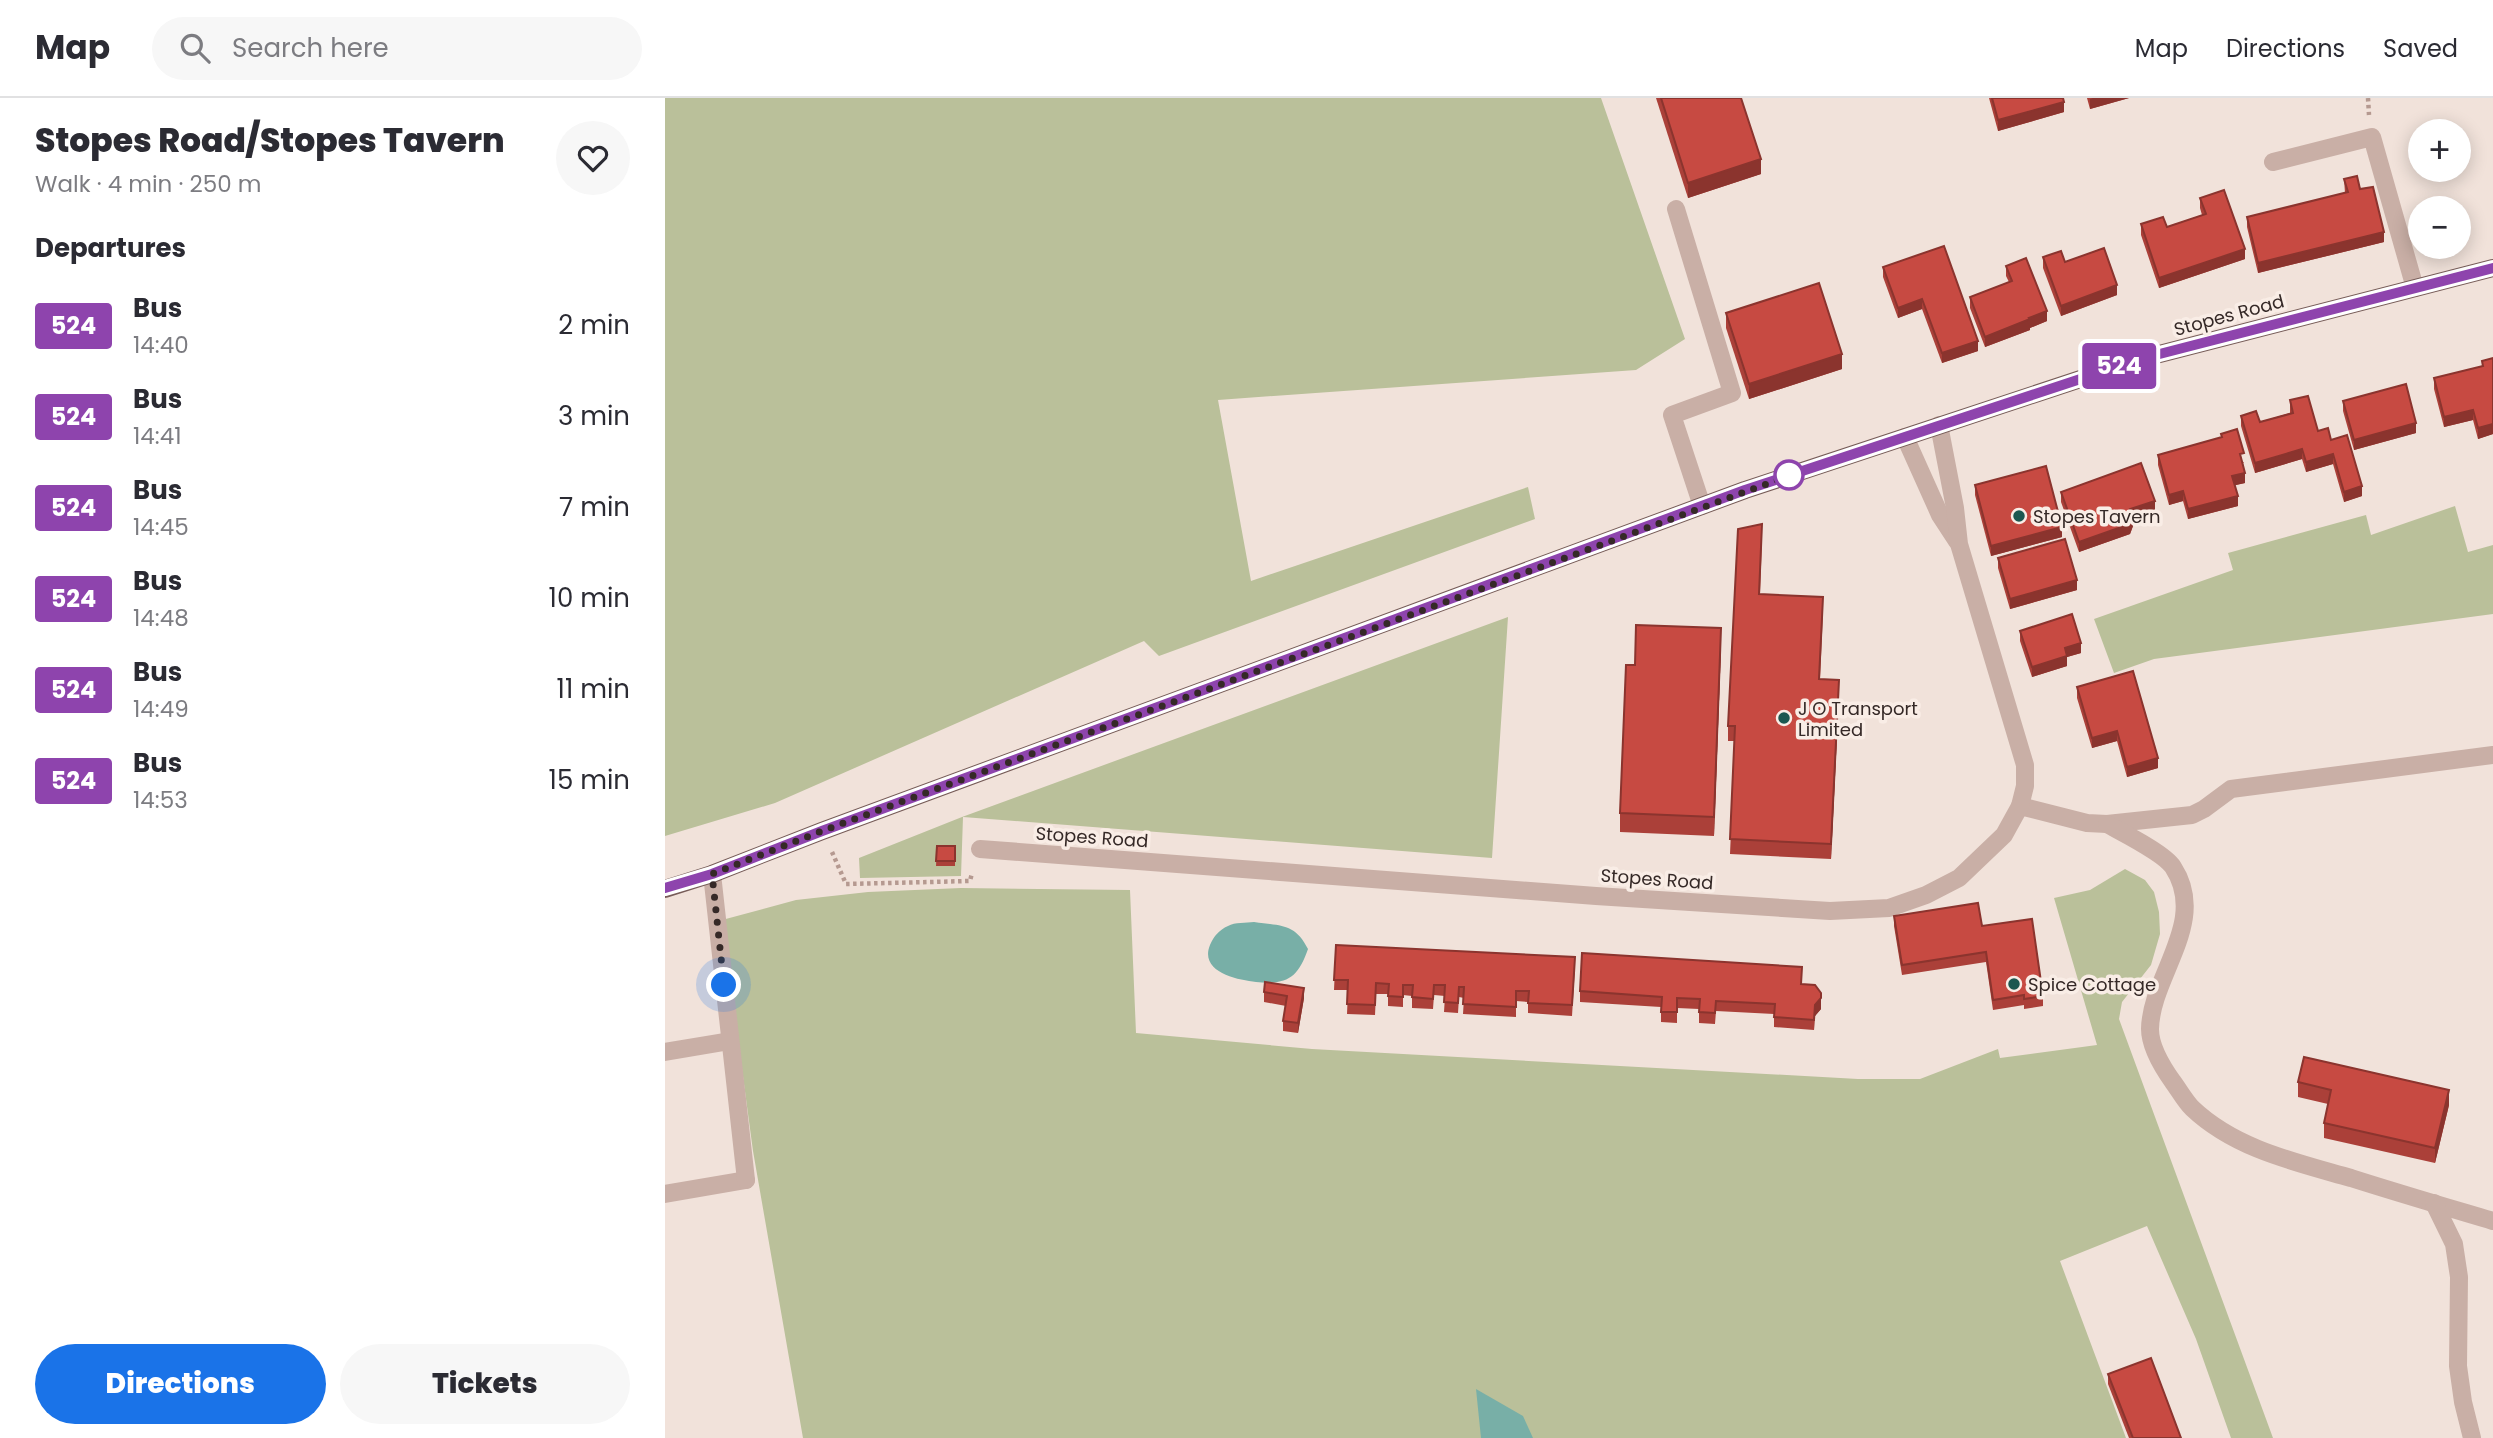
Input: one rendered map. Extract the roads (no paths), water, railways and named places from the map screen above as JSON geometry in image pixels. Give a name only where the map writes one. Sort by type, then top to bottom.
[{"type":"main road","name":"Stopes Road","points":[[665,888],[712,874],[1702,506],[1939,425],[2144,358],[2493,268]]},
{"type":"street","points":[[2273,162],[2372,137],[2415,288]]},
{"type":"street","points":[[1676,208],[1732,393],[1672,415],[1702,506]]},
{"type":"street","name":"Stopes Road","points":[[980,849],[1831,911],[1889,908],[1926,895],[1959,878],[2004,835],[2020,806],[2025,786],[2025,765],[1959,544],[1939,425]]},
{"type":"street","name":"Stopes Road","points":[[1906,437],[1940,515],[1959,544]]},
{"type":"street","points":[[2020,806],[2087,823],[2107,824],[2192,815],[2231,789],[2493,755]]},
{"type":"street","points":[[2107,824],[2146,846],[2172,865],[2181,883],[2184,902],[2183,932],[2154,1001],[2150,1032],[2162,1067],[2191,1107],[2223,1131],[2266,1153],[2493,1221]]},
{"type":"street","points":[[665,1194],[746,1180],[712,874]]},
{"type":"street","points":[[665,1052],[730,1041]]},
{"type":"street","points":[[2434,1203],[2454,1244],[2459,1277],[2458,1366],[2472,1438]]},
{"type":"water","points":[[1254,922],[1286,927],[1298,934],[1303,941],[1308,949],[1300,967],[1290,978],[1267,983],[1248,981],[1222,973],[1210,962],[1210,945],[1219,931],[1234,924]]},
{"type":"water","points":[[1476,1389],[1523,1416],[1533,1438],[1481,1438]]},
{"type":"place","name":"Stopes Tavern","points":[[2019,516]]},
{"type":"place","name":"J O Transport Limited","points":[[1784,718]]},
{"type":"place","name":"Spice Cottage","points":[[2014,984]]}]
